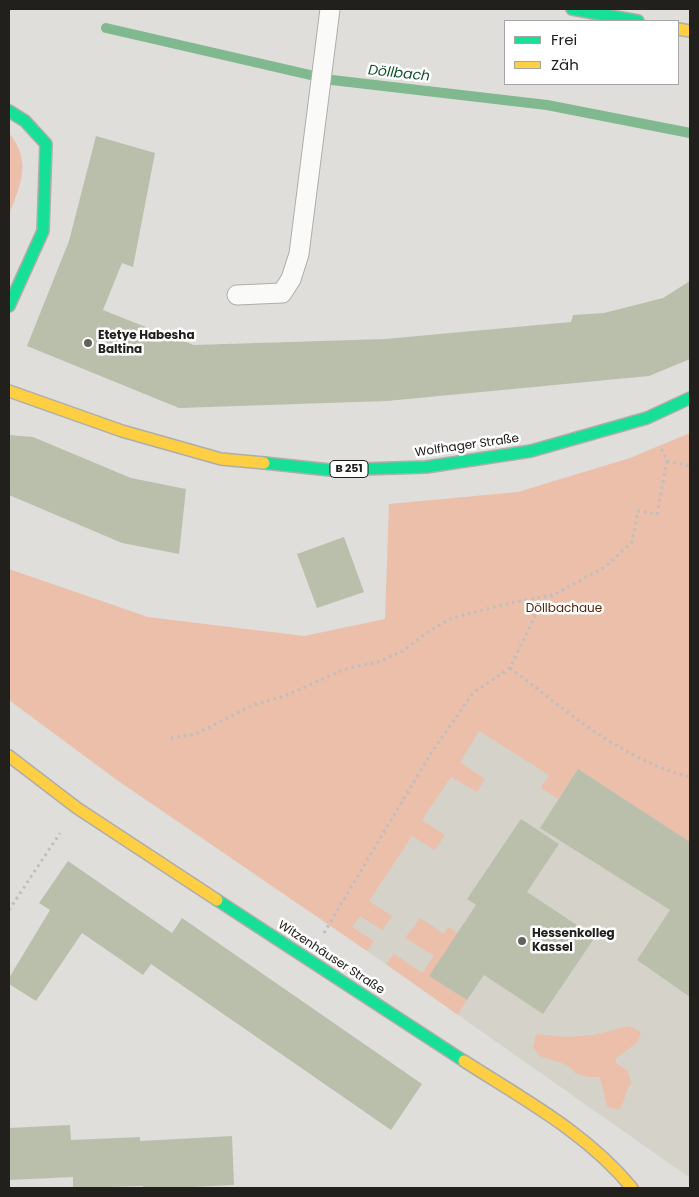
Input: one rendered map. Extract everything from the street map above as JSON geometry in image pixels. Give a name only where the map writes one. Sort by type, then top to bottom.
[{"type":"street","points":[[572,9],[632,20]]},
{"type":"street","points":[[9,111],[25,121],[46,144],[43,231],[9,306]]},
{"type":"street","name":"Wolfhager Straße","points":[[9,391],[122,432],[221,459],[330,470],[426,467],[531,451],[647,418],[690,398]]},
{"type":"street","name":"Witzenhäuser Straße","points":[[9,756],[38,782],[76,808],[580,1137],[614,1166],[632,1188]]},
{"type":"lane","points":[[237,295],[282,292],[291,279],[299,254],[330,9]]},
{"type":"path","points":[[667,461],[690,466]]},
{"type":"path","points":[[171,738],[196,734],[253,705],[286,695],[345,669],[378,662],[403,651],[452,618],[510,603],[553,595],[605,567],[632,542],[638,511],[657,514],[664,480]]},
{"type":"path","points":[[309,960],[436,745],[473,692],[510,668],[536,614],[553,595]]},
{"type":"path","points":[[510,668],[599,737],[651,764],[690,777]]},
{"type":"path","points":[[9,910],[76,808]]},
{"type":"shaded area","name":"Hessenkolleg Kassel","points":[[482,722],[690,801],[690,1178],[340,932]]},
{"type":"green space","points":[[9,133],[20,154],[22,173],[9,215]]},
{"type":"green space","name":"Döllbachaue","points":[[690,433],[690,842],[578,769],[558,799],[541,788],[549,775],[479,731],[460,762],[485,779],[477,792],[451,777],[422,820],[445,835],[435,850],[412,836],[369,901],[392,916],[382,930],[360,916],[352,927],[374,941],[367,951],[114,778],[9,700],[9,569],[148,617],[304,636],[385,619],[389,504],[518,492],[630,458]]},
{"type":"green space","points":[[420,918],[444,934],[448,927],[458,933],[430,976],[467,1000],[458,1015],[386,964],[394,954],[422,973],[434,956],[405,938]]},
{"type":"green space","points":[[629,1026],[641,1032],[638,1042],[616,1058],[616,1063],[628,1071],[631,1084],[619,1110],[607,1107],[600,1077],[588,1077],[575,1073],[567,1065],[540,1056],[533,1047],[536,1034],[566,1037],[593,1035]]},
{"type":"building","points":[[96,136],[155,153],[133,267],[122,263],[103,310],[138,324],[194,345],[385,339],[571,322],[573,315],[604,313],[663,298],[690,281],[690,359],[649,376],[387,401],[179,408],[27,346],[69,241]]},
{"type":"building","points":[[9,435],[33,437],[131,478],[186,489],[179,554],[122,543],[9,495]]},
{"type":"building","points":[[344,537],[364,592],[317,608],[297,554]]},
{"type":"building","points":[[578,769],[690,842],[690,997],[637,960],[670,910],[540,828]]},
{"type":"building","points":[[521,819],[559,844],[527,892],[595,937],[543,1014],[484,975],[467,1000],[429,976],[476,905],[467,899]]},
{"type":"building","points":[[68,861],[172,933],[182,918],[422,1084],[391,1130],[151,964],[143,975],[82,933],[36,1001],[9,984],[9,978],[50,910],[39,903]]},
{"type":"building","points":[[70,1125],[71,1140],[140,1137],[140,1141],[232,1136],[234,1185],[173,1188],[143,1188],[143,1186],[73,1188],[73,1177],[9,1180],[9,1128]]},
{"type":"waterway","name":"Döllbach","points":[[106,28],[332,80],[547,105],[690,133]]},
{"type":"traffic: fast","points":[[572,9],[632,20]]},
{"type":"traffic: fast","points":[[9,111],[25,121],[46,144],[43,231],[9,306]]},
{"type":"traffic: fast","points":[[264,463],[330,470],[426,467],[531,451],[647,418],[690,398]]},
{"type":"traffic: fast","points":[[217,900],[464,1061]]},
{"type":"traffic: slow","points":[[679,29],[690,31]]},
{"type":"traffic: slow","points":[[9,391],[122,431],[221,459],[264,463]]},
{"type":"traffic: slow","points":[[9,756],[77,808],[217,900]]},
{"type":"traffic: slow","points":[[464,1061],[531,1103],[575,1134],[595,1150],[632,1188]]},
{"type":"place","name":"Etetye Habesha Baltina","points":[[88,343]]},
{"type":"place","name":"Hessenkolleg Kassel","points":[[522,941]]}]
